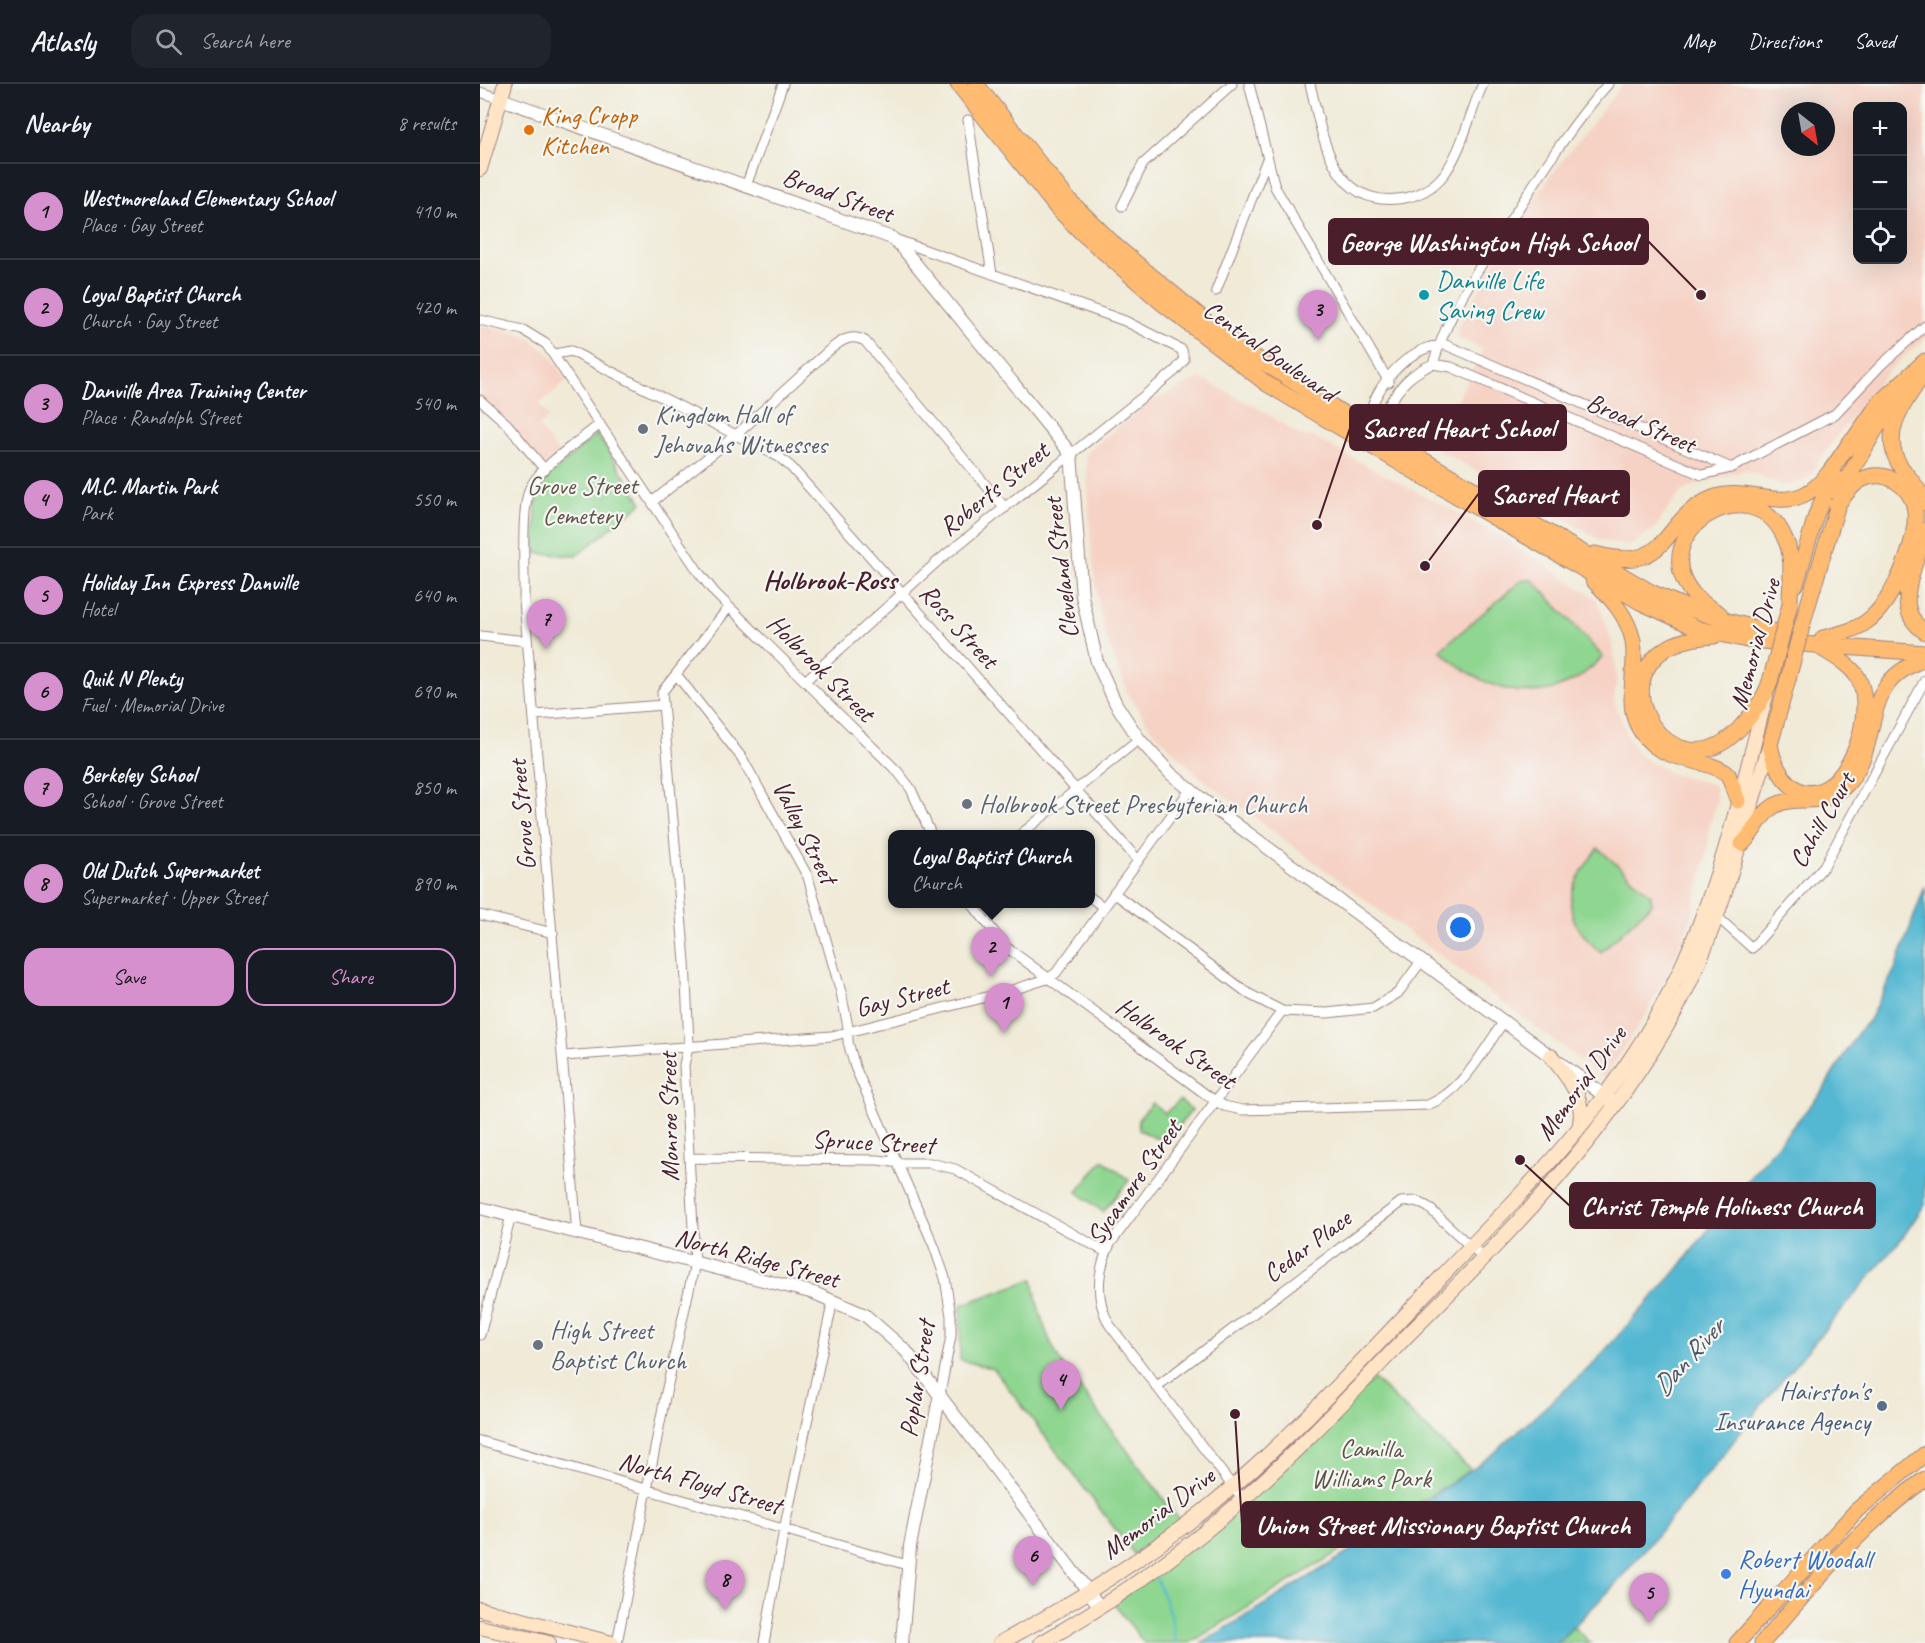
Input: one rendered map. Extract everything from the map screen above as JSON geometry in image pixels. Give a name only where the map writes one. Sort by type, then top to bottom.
[{"type":"main road","points":[[480,169],[505,84]]},
{"type":"main road","points":[[982,84],[990,102]]},
{"type":"main road","name":"Central Boulevard","points":[[963,85],[990,102],[1067,198],[1118,248],[1254,359],[1367,427],[1674,603],[1747,640],[1925,644]]},
{"type":"main road","name":"Central Boulevard","points":[[963,85],[1038,186],[1081,232],[1217,348],[1268,384],[1658,611],[1699,629],[1730,630]]},
{"type":"main road","name":"Memorial Drive","points":[[1000,1643],[1089,1593],[1162,1542],[1232,1487],[1352,1370],[1470,1248],[1576,1135],[1605,1096],[1659,1012],[1688,955],[1707,907],[1816,515],[1851,441],[1880,402],[1925,361]]},
{"type":"main road","name":"Memorial Drive","points":[[1044,1641],[1100,1607],[1181,1550],[1243,1500],[1381,1364],[1557,1181],[1617,1105],[1650,1055],[1676,1009],[1718,918],[1742,844],[1804,615],[1844,484],[1877,427],[1925,366]]},
{"type":"main road","points":[[1925,372],[1898,413],[1892,442],[1898,462],[1917,487],[1925,503]]},
{"type":"main road","points":[[1578,549],[1614,559],[1634,560],[1653,552],[1689,513],[1712,498],[1730,494],[1782,500],[1799,497],[1814,488],[1851,441]]},
{"type":"main road","points":[[1770,745],[1780,776],[1792,787],[1809,791],[1830,785],[1844,771],[1851,756],[1863,711],[1860,683],[1850,668],[1821,642],[1860,627],[1874,616],[1883,604],[1905,561],[1915,521],[1909,495],[1891,478],[1877,476],[1864,479],[1856,484],[1836,506]]},
{"type":"main road","points":[[1730,630],[1694,595],[1687,586],[1681,568],[1682,550],[1692,527],[1705,515],[1720,507],[1739,506],[1758,511],[1780,530],[1789,548],[1790,604]]},
{"type":"main road","points":[[1925,530],[1906,600],[1908,614],[1925,632]]},
{"type":"main road","points":[[1578,566],[1614,602],[1628,624],[1634,646],[1630,697],[1638,726],[1659,749],[1728,774],[1738,801]]},
{"type":"main road","points":[[1730,630],[1673,643],[1655,658],[1645,673],[1641,693],[1645,716],[1653,729],[1680,747],[1698,749],[1716,746],[1733,736],[1770,683]]},
{"type":"main road","name":"Central Boulevard","points":[[1821,642],[1925,653]]},
{"type":"main road","points":[[1742,844],[1761,817],[1776,805],[1793,801],[1820,801],[1845,787],[1862,757],[1876,705],[1887,683],[1900,670],[1925,659]]},
{"type":"main road","points":[[1551,1056],[1578,1095],[1581,1116],[1576,1135]]},
{"type":"main road","points":[[1737,1643],[1857,1510],[1925,1454]]},
{"type":"main road","points":[[1762,1643],[1841,1552],[1925,1479]]},
{"type":"main road","points":[[480,1609],[612,1643]]},
{"type":"main road","points":[[480,1627],[549,1643]]},
{"type":"street","points":[[746,186],[783,84]]},
{"type":"street","points":[[1122,206],[1143,164],[1232,84]]},
{"type":"street","points":[[1249,84],[1267,159],[1281,200],[1395,392]]},
{"type":"street","points":[[1310,84],[1333,165],[1346,182],[1370,195],[1384,199],[1407,198],[1426,191],[1435,184],[1450,166],[1483,84]]},
{"type":"street","points":[[1367,427],[1382,416],[1395,392],[1412,373],[1433,364],[1449,318],[1559,146],[1608,84]]},
{"type":"street","points":[[480,92],[501,99]]},
{"type":"street","name":"Broad Street","points":[[501,99],[1125,321],[1158,336]]},
{"type":"street","points":[[968,120],[992,274]]},
{"type":"street","points":[[1216,291],[1267,159]]},
{"type":"street","points":[[892,238],[920,268],[1071,454]]},
{"type":"street","points":[[480,320],[529,333],[541,339],[555,354]]},
{"type":"street","name":"Broad Street","points":[[1433,364],[1451,367],[1702,475],[1731,468],[1835,414],[1881,365],[1925,326]]},
{"type":"street","name":"Roberts Street","points":[[805,681],[902,593],[1181,365],[1184,358],[1182,350],[1158,336]]},
{"type":"street","points":[[652,502],[736,435],[840,341],[856,337],[865,341],[1005,508]]},
{"type":"street","points":[[1367,427],[1368,412],[1388,379],[1400,365],[1415,354],[1439,345]]},
{"type":"street","name":"Broad Street","points":[[1439,345],[1446,345],[1731,468]]},
{"type":"street","name":"Ross Street","points":[[555,354],[571,351],[779,457],[791,467],[1138,860]]},
{"type":"street","name":"Holbrook Street","points":[[555,354],[700,574],[729,607],[906,781],[930,830]]},
{"type":"street","points":[[480,400],[507,424],[545,470]]},
{"type":"street","name":"Grove Street","points":[[577,1233],[564,1056],[524,601],[526,496],[545,470],[600,424]]},
{"type":"street","name":"Cleveland Street","points":[[1071,454],[1085,619],[1106,683],[1139,739],[1159,762],[1190,790],[1617,1105]]},
{"type":"street","name":"Monroe Street","points":[[617,1643],[695,1263],[684,1065],[689,1047],[683,930],[662,692],[729,607]]},
{"type":"street","points":[[480,636],[527,641]]},
{"type":"street","name":"Valley Street","points":[[676,674],[742,758],[808,877],[822,917],[848,1032]]},
{"type":"street","name":"Cahill Court","points":[[1707,907],[1752,948],[1815,879],[1925,680]]},
{"type":"street","points":[[535,715],[663,705]]},
{"type":"street","points":[[1028,830],[1139,739]]},
{"type":"street","points":[[1047,979],[1056,972],[1190,790]]},
{"type":"street","points":[[1113,893],[1255,998],[1282,1011],[1327,1013],[1372,1008],[1398,993],[1422,960]]},
{"type":"street","points":[[1095,901],[1103,907]]},
{"type":"street","name":"Holbrook Street","points":[[976,908],[1006,948],[1216,1102],[1242,1110],[1428,1105],[1439,1101],[1456,1087],[1504,1021]]},
{"type":"street","points":[[480,915],[553,933]]},
{"type":"street","name":"Gay Street","points":[[564,1056],[832,1036],[1006,992],[1047,979]]},
{"type":"street","name":"Sycamore Street","points":[[1243,1500],[1156,1387],[1103,1313],[1099,1289],[1106,1252],[1282,1011]]},
{"type":"street","name":"Poplar Street","points":[[848,1032],[848,1042],[859,1079],[940,1260],[949,1297],[951,1336],[908,1565],[902,1643]]},
{"type":"street","name":"Spruce Street","points":[[689,1158],[878,1160],[895,1163],[930,1163],[955,1169],[1106,1252]]},
{"type":"street","name":"Cedar Place","points":[[1156,1387],[1401,1202],[1416,1201],[1428,1207],[1483,1258]]},
{"type":"street","name":"North Ridge Street","points":[[480,1208],[833,1300],[865,1315],[893,1337],[940,1394],[1100,1607]]},
{"type":"street","points":[[480,1335],[511,1216]]},
{"type":"street","points":[[764,1643],[784,1530],[833,1300]]},
{"type":"street","name":"North Floyd Street","points":[[480,1441],[908,1565]]},
{"type":"street","points":[[1036,1623],[1044,1641]]},
{"type":"shaded area","points":[[1623,84],[1925,84],[1925,339],[1890,369],[1835,438],[1806,480],[1784,486],[1746,470],[1702,482],[1680,493],[1654,529],[1629,546],[1601,540],[1435,448],[1482,349],[1459,339],[1457,330],[1501,251],[1551,175]]},
{"type":"shaded area","points":[[480,325],[516,333],[533,341],[550,355],[567,381],[539,404],[549,417],[538,427],[560,454],[545,466],[480,396]]},
{"type":"shaded area","points":[[1201,378],[1260,409],[1299,435],[1313,437],[1500,536],[1597,599],[1611,639],[1617,676],[1614,700],[1629,741],[1639,755],[1655,765],[1673,774],[1714,785],[1717,799],[1710,825],[1706,858],[1690,921],[1673,962],[1648,1010],[1604,1078],[1199,776],[1152,730],[1127,692],[1104,632],[1099,607],[1091,547],[1086,453],[1146,404]]},
{"type":"green space","name":"Grove Street Cemetery","points":[[597,434],[642,503],[576,556],[535,553],[536,495],[540,484]]},
{"type":"green space","points":[[1522,580],[1533,580],[1603,657],[1578,678],[1560,687],[1523,692],[1505,689],[1471,674],[1440,650]]},
{"type":"green space","points":[[1598,848],[1651,895],[1652,904],[1601,952],[1577,926],[1572,914],[1571,902],[1573,889],[1579,876]]},
{"type":"green space","points":[[1180,1100],[1192,1110],[1165,1142],[1139,1130],[1138,1120],[1152,1103],[1165,1113]]},
{"type":"green space","points":[[1103,1160],[1129,1180],[1103,1212],[1077,1192]]},
{"type":"green space","points":[[1033,1279],[1042,1321],[1060,1361],[1180,1521],[1134,1554],[994,1369],[960,1360],[961,1305]]},
{"type":"green space","name":"Camilla Williams Park","points":[[1374,1379],[1471,1470],[1190,1643],[1144,1643],[1114,1604]]},
{"type":"green space","points":[[1571,1625],[1591,1643],[1555,1643]]},
{"type":"water","name":"Dan River","points":[[1925,886],[1925,1204],[1903,1237],[1759,1408],[1713,1468],[1615,1585],[1557,1643],[1202,1643],[1341,1557],[1471,1470],[1493,1454],[1591,1366],[1676,1271],[1736,1194],[1821,1093],[1859,1031],[1869,1020],[1896,967]]},
{"type":"waterway","points":[[1156,1578],[1171,1615],[1175,1643]]},
{"type":"place","name":"King Cropp Kitchen","points":[[529,130]]},
{"type":"place","name":"Danville Life Saving Crew","points":[[1424,295]]},
{"type":"place","name":"George Washington High School","points":[[1701,295]]},
{"type":"place","name":"Danville Area Training Center","points":[[1318,340]]},
{"type":"place","name":"Kingdom Hall of Jehovahs Witnesses","points":[[643,429]]},
{"type":"place","name":"Sacred Heart School","points":[[1317,525]]},
{"type":"place","name":"Sacred Heart","points":[[1425,566]]},
{"type":"place","name":"Berkeley School","points":[[546,649]]},
{"type":"place","name":"Holbrook Street Presbyterian Church","points":[[967,804]]},
{"type":"place","name":"Loyal Baptist Church","points":[[991,977]]},
{"type":"place","name":"Westmoreland Elementary School","points":[[1004,1033]]},
{"type":"place","name":"Christ Temple Holiness Church","points":[[1520,1160]]},
{"type":"place","name":"High Street Baptist Church","points":[[538,1345]]},
{"type":"place","name":"Hairston's Insurance Agency","points":[[1882,1406]]},
{"type":"place","name":"M.C. Martin Park","points":[[1061,1410]]},
{"type":"place","name":"Union Street Missionary Baptist Church","points":[[1235,1414]]},
{"type":"place","name":"Robert Woodall Hyundai","points":[[1726,1574]]},
{"type":"place","name":"Quik N Plenty","points":[[1033,1586]]},
{"type":"place","name":"Old Dutch Supermarket","points":[[725,1610]]},
{"type":"place","name":"Holiday Inn Express Danville","points":[[1649,1623]]},
{"type":"district","name":"Holbrook-Ross","points":[[830,580]]}]
